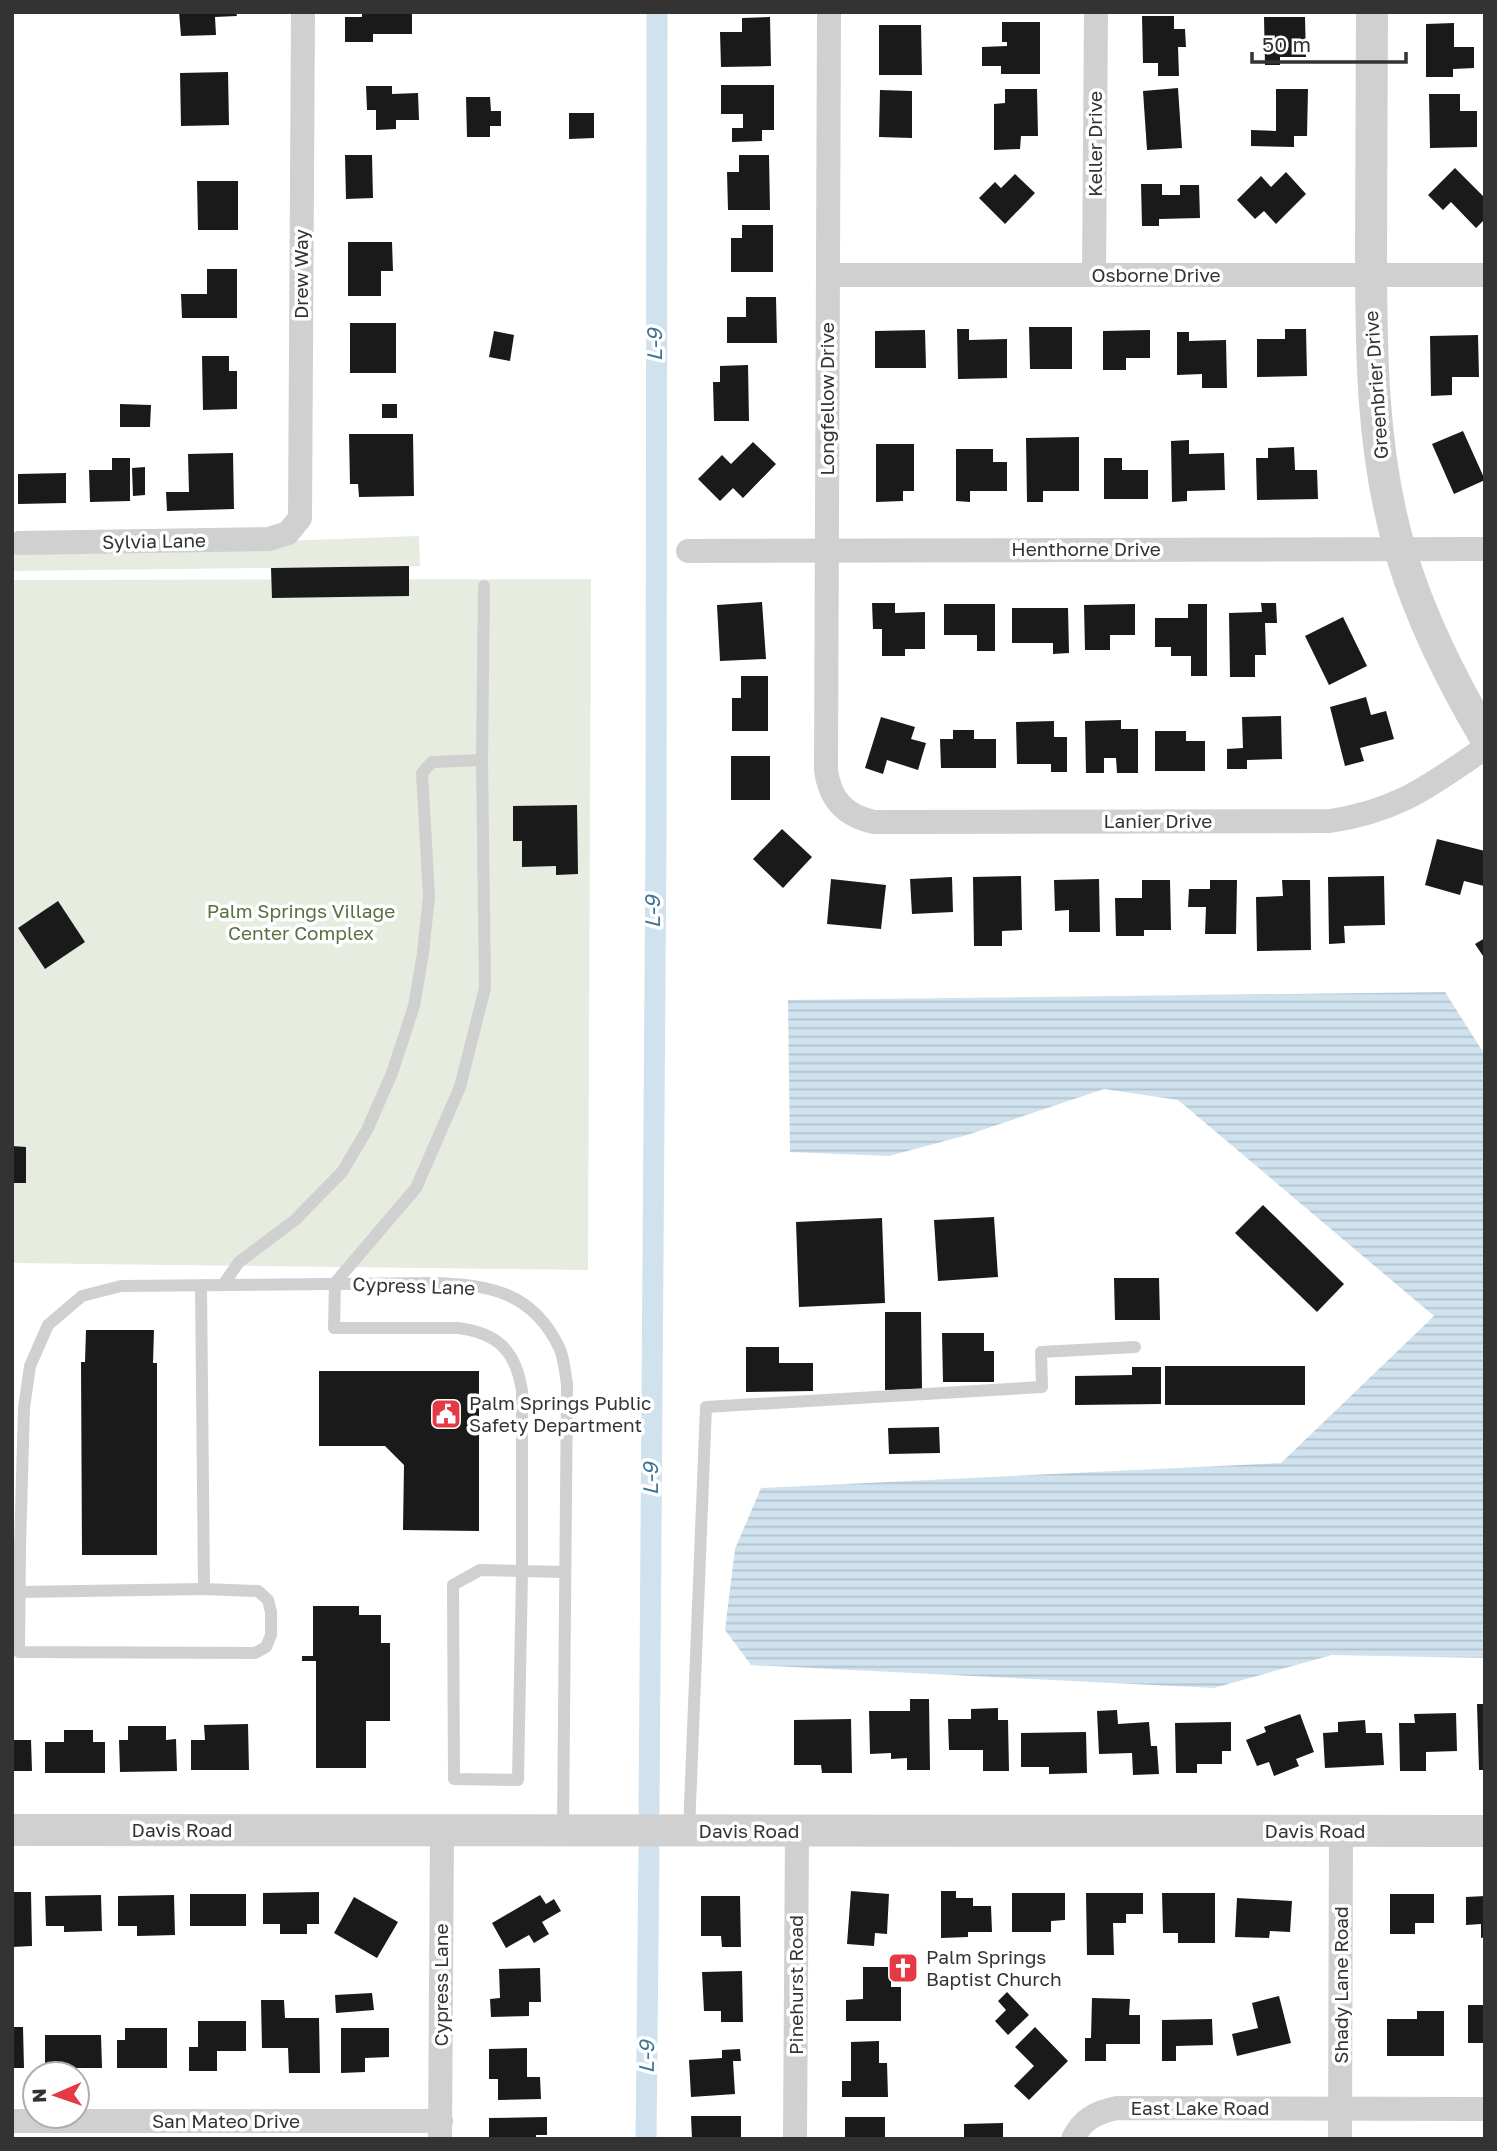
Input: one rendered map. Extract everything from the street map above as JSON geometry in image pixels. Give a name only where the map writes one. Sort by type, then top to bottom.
[{"type":"street","name":"Drew Way","points":[[288,533],[300,518],[303,12]]},
{"type":"street","name":"Longfellow Drive","points":[[828,786],[825,770],[829,12]]},
{"type":"street","name":"Keller Drive","points":[[1094,275],[1096,12]]},
{"type":"street","name":"Greenbrier Drive","points":[[1372,12],[1371,366],[1385,485],[1400,550],[1430,633],[1450,677],[1485,737]]},
{"type":"street","name":"Osborne Drive","points":[[828,275],[1485,275]]},
{"type":"street","name":"Sylvia Lane","points":[[19,543],[269,539],[288,533]]},
{"type":"street","name":"Henthorne Drive","points":[[688,551],[1485,549]]},
{"type":"street","name":"Lanier Drive","points":[[828,786],[845,811],[874,822],[1330,821],[1391,807],[1419,793],[1485,748]]},
{"type":"street","name":"Davis Road","points":[[12,1830],[1485,1831]]},
{"type":"street","name":"Cypress Lane","points":[[441,2130],[442,1830]]},
{"type":"street","name":"Pinehurst Road","points":[[795,2139],[797,1831]]},
{"type":"street","name":"Shady Lane Road","points":[[1340,2139],[1342,1831]]},
{"type":"street","name":"East Lake Road","points":[[1073,2139],[1077,2130],[1088,2119],[1102,2111],[1117,2108],[1485,2109]]},
{"type":"street","name":"San Mateo Drive","points":[[12,2121],[441,2130]]},
{"type":"lane","points":[[484,586],[482,761],[485,988],[460,1087],[415,1188],[335,1283],[334,1328],[458,1328],[478,1331],[496,1339],[510,1353],[519,1371],[522,1391],[522,1571],[518,1780],[454,1779],[453,1586],[480,1570],[522,1571],[565,1572]]},
{"type":"lane","points":[[223,1285],[239,1262],[295,1220],[342,1172],[367,1130],[392,1073],[410,1017],[423,953],[429,896],[422,773],[432,762],[482,761]]},
{"type":"lane","name":"Cypress Lane","points":[[204,1589],[258,1591],[268,1600],[271,1635],[266,1647],[255,1653],[19,1652],[16,1547],[23,1408],[30,1366],[48,1325],[82,1296],[121,1286],[335,1283],[475,1285],[513,1296],[542,1320],[560,1348],[567,1384],[563,1830]]},
{"type":"lane","points":[[19,1592],[204,1589],[201,1285]]},
{"type":"lane","points":[[689,1831],[706,1407],[1042,1387],[1041,1352],[1135,1347]]},
{"type":"green space","points":[[419,536],[420,566],[12,571],[12,548],[86,548]]},
{"type":"green space","name":"Palm Springs Village Center Complex","points":[[591,579],[588,1270],[12,1263],[12,580]]},
{"type":"water","points":[[1445,992],[1485,1055],[1485,1658],[1332,1655],[1214,1688],[751,1665],[725,1630],[735,1549],[761,1488],[1281,1463],[1434,1316],[1178,1100],[1104,1089],[967,1135],[889,1156],[790,1152],[788,1000]]},
{"type":"building","points":[[179,12],[236,12],[237,16],[215,17],[216,35],[181,36]]},
{"type":"building","points":[[362,12],[412,12],[412,34],[373,34],[373,42],[345,42],[345,17],[362,17]]},
{"type":"building","points":[[1142,16],[1174,16],[1174,29],[1185,29],[1186,47],[1178,47],[1179,76],[1158,76],[1158,63],[1143,63]]},
{"type":"building","points":[[770,17],[771,66],[721,67],[720,32],[742,32],[742,18]]},
{"type":"building","points":[[1264,17],[1305,17],[1306,57],[1280,57],[1280,65],[1265,65]]},
{"type":"building","points":[[1002,22],[1040,22],[1040,74],[1001,74],[1001,66],[982,66],[982,47],[1007,46],[1007,42],[1002,42]]},
{"type":"building","points":[[1454,23],[1454,47],[1474,47],[1474,68],[1453,69],[1453,77],[1426,77],[1426,24]]},
{"type":"building","points":[[879,25],[921,25],[922,75],[879,75]]},
{"type":"building","points":[[228,72],[229,125],[181,126],[180,73]]},
{"type":"building","points":[[721,85],[774,85],[774,130],[762,130],[762,141],[732,142],[732,128],[743,128],[743,114],[721,114]]},
{"type":"building","points":[[366,86],[392,86],[392,94],[418,93],[419,120],[396,120],[396,129],[376,130],[376,110],[367,110]]},
{"type":"building","points":[[1178,88],[1182,148],[1147,150],[1143,91]]},
{"type":"building","points":[[1005,89],[1037,89],[1038,136],[1021,136],[1020,149],[994,150],[994,104],[1005,103]]},
{"type":"building","points":[[1276,89],[1308,89],[1307,136],[1294,136],[1294,147],[1251,146],[1251,130],[1276,131]]},
{"type":"building","points":[[880,90],[912,91],[912,138],[879,137]]},
{"type":"building","points":[[1429,94],[1460,94],[1460,111],[1477,111],[1477,147],[1430,148]]},
{"type":"building","points":[[466,97],[490,97],[491,111],[501,111],[501,126],[490,126],[490,137],[467,137]]},
{"type":"building","points":[[569,113],[594,113],[594,138],[569,139]]},
{"type":"building","points":[[345,155],[372,155],[373,198],[346,199]]},
{"type":"building","points":[[739,155],[769,155],[770,210],[728,210],[727,172],[739,172]]},
{"type":"building","points":[[1455,168],[1485,198],[1485,219],[1476,228],[1451,202],[1443,210],[1428,195]]},
{"type":"building","points":[[1286,172],[1306,194],[1276,224],[1264,211],[1255,219],[1237,200],[1261,176],[1271,187]]},
{"type":"building","points":[[1015,174],[1035,193],[1005,224],[979,198],[995,182],[1001,188]]},
{"type":"building","points":[[197,181],[238,181],[238,230],[198,230]]},
{"type":"building","points":[[1141,184],[1162,184],[1162,195],[1180,195],[1180,185],[1199,185],[1200,218],[1159,219],[1159,226],[1142,226]]},
{"type":"building","points":[[742,225],[773,225],[773,272],[731,272],[731,238],[742,238]]},
{"type":"building","points":[[348,242],[392,242],[393,271],[381,271],[381,296],[348,296]]},
{"type":"building","points":[[207,269],[237,269],[237,318],[182,318],[181,294],[207,294]]},
{"type":"building","points":[[746,297],[776,297],[777,343],[727,343],[727,317],[746,317]]},
{"type":"building","points":[[350,323],[396,323],[396,373],[350,373]]},
{"type":"building","points":[[1029,327],[1072,327],[1072,369],[1030,369]]},
{"type":"building","points":[[957,329],[969,329],[969,340],[1007,339],[1007,378],[958,379]]},
{"type":"building","points":[[1285,329],[1306,329],[1307,376],[1257,377],[1257,339],[1285,339]]},
{"type":"building","points":[[925,330],[926,368],[875,368],[875,331]]},
{"type":"building","points":[[1150,330],[1150,358],[1126,358],[1126,370],[1103,370],[1103,331]]},
{"type":"building","points":[[494,331],[514,335],[510,361],[489,357]]},
{"type":"building","points":[[1177,332],[1189,332],[1189,341],[1226,340],[1227,388],[1202,388],[1202,374],[1177,375]]},
{"type":"building","points":[[1478,335],[1479,377],[1452,377],[1452,395],[1431,396],[1430,336]]},
{"type":"building","points":[[202,356],[229,356],[229,371],[237,371],[237,409],[203,410]]},
{"type":"building","points":[[748,365],[749,421],[714,421],[713,382],[720,382],[720,366]]},
{"type":"building","points":[[120,404],[151,405],[150,427],[120,427]]},
{"type":"building","points":[[382,404],[397,404],[397,418],[382,418]]},
{"type":"building","points":[[1463,431],[1485,480],[1454,494],[1432,444]]},
{"type":"building","points":[[349,434],[413,434],[414,496],[359,497],[358,484],[350,484]]},
{"type":"building","points":[[1079,437],[1079,491],[1043,491],[1043,502],[1027,502],[1026,438]]},
{"type":"building","points":[[1189,440],[1189,454],[1224,453],[1225,490],[1187,491],[1187,501],[1172,502],[1171,441]]},
{"type":"building","points":[[753,442],[776,464],[743,498],[733,488],[720,501],[698,479],[722,455],[731,464]]},
{"type":"building","points":[[876,444],[914,444],[914,491],[903,491],[903,501],[876,502]]},
{"type":"building","points":[[1294,447],[1295,470],[1317,470],[1318,499],[1257,500],[1256,458],[1268,458],[1268,448]]},
{"type":"building","points":[[956,449],[993,449],[993,462],[1007,462],[1007,491],[970,491],[970,502],[956,501]]},
{"type":"building","points":[[233,453],[234,509],[167,511],[166,492],[189,492],[188,454]]},
{"type":"building","points":[[112,458],[130,458],[130,501],[90,502],[89,470],[112,470]]},
{"type":"building","points":[[1104,458],[1122,458],[1122,470],[1148,470],[1148,499],[1104,499]]},
{"type":"building","points":[[145,467],[145,495],[133,496],[132,468]]},
{"type":"building","points":[[66,473],[66,503],[18,504],[18,474]]},
{"type":"building","points":[[409,566],[409,596],[272,598],[271,568]]},
{"type":"building","points":[[762,602],[766,659],[720,661],[717,605]]},
{"type":"building","points":[[872,603],[895,603],[895,613],[925,612],[925,649],[905,649],[905,656],[882,656],[882,629],[873,629]]},
{"type":"building","points":[[1261,603],[1276,603],[1277,623],[1265,623],[1266,655],[1255,655],[1255,677],[1230,677],[1229,613],[1262,612]]},
{"type":"building","points":[[944,604],[995,604],[995,651],[977,651],[977,635],[944,635]]},
{"type":"building","points":[[1135,604],[1135,635],[1110,635],[1110,650],[1085,650],[1084,605]]},
{"type":"building","points":[[1188,604],[1207,604],[1207,676],[1191,676],[1191,656],[1171,656],[1171,647],[1155,647],[1155,618],[1188,618]]},
{"type":"building","points":[[1012,608],[1068,608],[1069,653],[1053,654],[1053,643],[1012,643]]},
{"type":"building","points":[[1343,617],[1367,666],[1329,685],[1305,636]]},
{"type":"building","points":[[741,676],[768,676],[768,731],[732,731],[732,698],[741,698]]},
{"type":"building","points":[[1366,697],[1371,715],[1386,711],[1394,739],[1360,748],[1364,761],[1345,766],[1330,707]]},
{"type":"building","points":[[1281,716],[1282,759],[1247,760],[1247,769],[1227,769],[1227,749],[1243,748],[1242,717]]},
{"type":"building","points":[[881,717],[915,727],[911,739],[926,743],[918,770],[887,760],[883,774],[865,768]]},
{"type":"building","points":[[1121,720],[1121,729],[1138,729],[1138,773],[1117,773],[1116,758],[1104,758],[1104,773],[1086,773],[1085,721]]},
{"type":"building","points":[[1054,721],[1054,737],[1067,737],[1067,772],[1051,772],[1051,764],[1017,764],[1016,722]]},
{"type":"building","points":[[953,730],[974,730],[974,739],[996,739],[996,768],[941,768],[940,739],[953,739]]},
{"type":"building","points":[[1155,731],[1186,731],[1186,741],[1205,741],[1205,771],[1155,771]]},
{"type":"building","points":[[731,756],[770,756],[770,800],[731,800]]},
{"type":"building","points":[[577,805],[578,874],[556,875],[556,866],[522,867],[522,841],[513,841],[513,806]]},
{"type":"building","points":[[782,829],[812,857],[783,888],[753,859]]},
{"type":"building","points":[[1437,839],[1485,851],[1484,886],[1464,881],[1460,895],[1425,885]]},
{"type":"building","points":[[1021,876],[1022,930],[1002,931],[1002,946],[974,946],[973,877]]},
{"type":"building","points":[[1384,876],[1385,925],[1344,926],[1345,943],[1329,944],[1328,877]]},
{"type":"building","points":[[952,877],[953,912],[912,914],[910,879]]},
{"type":"building","points":[[831,879],[886,885],[881,929],[827,924]]},
{"type":"building","points":[[1099,879],[1100,932],[1069,932],[1069,910],[1055,911],[1054,880]]},
{"type":"building","points":[[1142,880],[1170,880],[1171,930],[1144,930],[1144,936],[1116,936],[1115,898],[1142,898]]},
{"type":"building","points":[[1210,880],[1237,880],[1236,934],[1205,934],[1206,907],[1188,907],[1189,889],[1210,889]]},
{"type":"building","points":[[1282,880],[1310,880],[1311,950],[1257,951],[1256,897],[1283,896]]},
{"type":"building","points":[[58,901],[85,942],[45,969],[18,928]]},
{"type":"building","points":[[1485,938],[1485,959],[1475,944]]},
{"type":"building","points":[[12,1146],[26,1147],[26,1183],[12,1183]]},
{"type":"building","points":[[1263,1205],[1344,1284],[1317,1312],[1235,1233]]},
{"type":"building","points":[[994,1217],[998,1277],[938,1281],[934,1220]]},
{"type":"building","points":[[882,1218],[885,1303],[799,1307],[796,1222]]},
{"type":"building","points":[[1114,1278],[1159,1278],[1160,1320],[1115,1320]]},
{"type":"building","points":[[885,1312],[921,1312],[922,1389],[885,1390]]},
{"type":"building","points":[[86,1330],[154,1330],[153,1363],[157,1363],[157,1555],[82,1555],[81,1362],[85,1362]]},
{"type":"building","points":[[942,1333],[984,1333],[984,1351],[994,1351],[994,1382],[943,1382]]},
{"type":"building","points":[[746,1347],[779,1347],[779,1363],[813,1363],[813,1391],[746,1392]]},
{"type":"building","points":[[1165,1366],[1305,1366],[1305,1405],[1165,1405]]},
{"type":"building","points":[[1132,1367],[1161,1367],[1161,1404],[1075,1405],[1075,1376],[1132,1375]]},
{"type":"building","points":[[319,1371],[479,1371],[479,1531],[403,1530],[404,1465],[385,1446],[319,1446]]},
{"type":"building","points":[[939,1427],[940,1453],[889,1454],[888,1428]]},
{"type":"building","points":[[313,1606],[359,1606],[359,1615],[381,1615],[381,1643],[390,1643],[390,1721],[366,1721],[366,1768],[316,1768],[316,1661],[302,1661],[302,1656],[313,1656]]},
{"type":"building","points":[[910,1699],[929,1699],[930,1770],[907,1770],[907,1758],[891,1759],[891,1753],[870,1754],[869,1711],[910,1711]]},
{"type":"building","points":[[1477,1704],[1485,1704],[1485,1770],[1479,1770]]},
{"type":"building","points":[[998,1708],[998,1720],[1008,1720],[1009,1771],[983,1771],[983,1750],[949,1750],[948,1719],[971,1719],[971,1709]]},
{"type":"building","points":[[1117,1710],[1118,1724],[1149,1722],[1151,1746],[1157,1746],[1159,1774],[1133,1775],[1132,1753],[1099,1754],[1097,1711]]},
{"type":"building","points":[[1456,1713],[1457,1751],[1426,1752],[1426,1771],[1400,1771],[1399,1723],[1415,1723],[1414,1714]]},
{"type":"building","points":[[1300,1714],[1314,1752],[1296,1759],[1299,1766],[1274,1776],[1269,1762],[1257,1766],[1246,1740],[1266,1732],[1264,1727]]},
{"type":"building","points":[[851,1719],[852,1773],[822,1773],[821,1765],[794,1765],[794,1720]]},
{"type":"building","points":[[1365,1720],[1366,1733],[1382,1733],[1384,1765],[1325,1768],[1323,1733],[1338,1732],[1338,1722]]},
{"type":"building","points":[[1231,1722],[1231,1751],[1222,1751],[1222,1764],[1197,1764],[1197,1773],[1176,1773],[1175,1723]]},
{"type":"building","points":[[248,1724],[249,1770],[191,1770],[191,1740],[205,1740],[204,1725]]},
{"type":"building","points":[[128,1726],[166,1726],[166,1740],[176,1739],[177,1771],[120,1772],[119,1740],[128,1740]]},
{"type":"building","points":[[64,1730],[93,1730],[93,1742],[105,1742],[105,1773],[45,1773],[45,1742],[64,1742]]},
{"type":"building","points":[[1086,1732],[1087,1773],[1049,1774],[1049,1767],[1021,1767],[1021,1733]]},
{"type":"building","points":[[12,1740],[31,1740],[32,1771],[12,1771]]},
{"type":"building","points":[[851,1891],[889,1894],[887,1934],[875,1933],[874,1946],[847,1944]]},
{"type":"building","points":[[941,1891],[956,1891],[956,1898],[973,1898],[973,1906],[991,1906],[992,1932],[968,1932],[968,1937],[941,1938]]},
{"type":"building","points":[[12,1892],[31,1892],[32,1946],[12,1947]]},
{"type":"building","points":[[319,1892],[319,1924],[307,1924],[307,1934],[280,1934],[280,1924],[263,1924],[263,1893]]},
{"type":"building","points":[[1012,1893],[1065,1893],[1065,1920],[1051,1921],[1051,1932],[1012,1932]]},
{"type":"building","points":[[1086,1893],[1143,1893],[1143,1914],[1126,1914],[1126,1923],[1113,1923],[1114,1955],[1087,1955]]},
{"type":"building","points":[[1162,1893],[1215,1893],[1215,1943],[1178,1943],[1178,1933],[1163,1933]]},
{"type":"building","points":[[190,1894],[246,1894],[246,1926],[190,1926]]},
{"type":"building","points":[[1390,1894],[1434,1894],[1434,1923],[1415,1923],[1415,1934],[1390,1934]]},
{"type":"building","points":[[101,1895],[102,1931],[64,1932],[64,1926],[46,1926],[45,1896]]},
{"type":"building","points":[[174,1895],[175,1935],[137,1936],[137,1926],[118,1926],[118,1896]]},
{"type":"building","points":[[540,1895],[546,1904],[554,1899],[561,1911],[542,1922],[549,1934],[534,1943],[529,1935],[506,1948],[492,1923]]},
{"type":"building","points":[[701,1896],[740,1896],[741,1947],[722,1947],[721,1936],[701,1936]]},
{"type":"building","points":[[1485,1896],[1485,1937],[1481,1938],[1481,1924],[1466,1925],[1466,1897]]},
{"type":"building","points":[[354,1897],[398,1922],[377,1958],[334,1933]]},
{"type":"building","points":[[1237,1898],[1292,1901],[1290,1932],[1270,1931],[1269,1938],[1235,1937]]},
{"type":"building","points":[[863,1967],[891,1967],[891,1987],[901,1987],[901,2021],[846,2021],[846,2000],[863,1999]]},
{"type":"building","points":[[540,1968],[541,2002],[529,2002],[529,2016],[491,2017],[490,1999],[500,1998],[499,1969]]},
{"type":"building","points":[[742,1971],[743,2022],[721,2022],[721,2011],[704,2011],[702,1972]]},
{"type":"building","points":[[1007,1992],[1029,2015],[1008,2035],[995,2021],[1006,2010],[998,2001]]},
{"type":"building","points":[[372,1993],[374,2010],[336,2013],[335,1995]]},
{"type":"building","points":[[1279,1996],[1291,2043],[1237,2056],[1232,2034],[1258,2028],[1252,2003]]},
{"type":"building","points":[[1092,1998],[1130,1999],[1129,2015],[1140,2015],[1140,2044],[1106,2044],[1106,2061],[1085,2061],[1085,2038],[1091,2038]]},
{"type":"building","points":[[261,2000],[284,2000],[285,2018],[319,2018],[320,2073],[289,2073],[288,2048],[262,2048]]},
{"type":"building","points":[[1468,2005],[1485,2005],[1485,2043],[1468,2043]]},
{"type":"building","points":[[1417,2011],[1444,2011],[1444,2056],[1387,2056],[1387,2019],[1417,2019]]},
{"type":"building","points":[[1212,2019],[1213,2045],[1176,2046],[1176,2061],[1162,2061],[1162,2020]]},
{"type":"building","points":[[198,2021],[246,2021],[246,2051],[217,2051],[217,2071],[189,2071],[189,2047],[198,2047]]},
{"type":"building","points":[[12,2027],[23,2027],[24,2060],[21,2060],[21,2068],[12,2068]]},
{"type":"building","points":[[1035,2027],[1068,2061],[1029,2100],[1014,2086],[1034,2066],[1015,2047]]},
{"type":"building","points":[[125,2028],[167,2028],[167,2068],[117,2068],[117,2040],[125,2040]]},
{"type":"building","points":[[341,2028],[389,2028],[389,2057],[365,2058],[365,2072],[341,2073]]},
{"type":"building","points":[[45,2035],[101,2035],[102,2068],[91,2068],[91,2060],[45,2060]]},
{"type":"building","points":[[879,2041],[879,2063],[887,2063],[888,2097],[842,2097],[842,2081],[851,2081],[851,2042]]},
{"type":"building","points":[[527,2048],[527,2077],[540,2077],[541,2099],[498,2100],[498,2079],[489,2079],[489,2049]]},
{"type":"building","points":[[740,2049],[741,2061],[733,2061],[735,2094],[691,2097],[689,2060],[722,2058],[722,2050]]},
{"type":"building","points":[[691,2116],[741,2116],[741,2139],[692,2139]]},
{"type":"building","points":[[547,2117],[547,2135],[536,2135],[536,2139],[489,2139],[489,2118]]},
{"type":"building","points":[[845,2117],[885,2117],[885,2139],[845,2139]]},
{"type":"building","points":[[1003,2123],[1003,2139],[964,2139],[964,2124]]},
{"type":"waterway","name":"L-9","points":[[649,1812],[656,839],[657,12]]},
{"type":"waterway","name":"L-9","points":[[646,2139],[649,1849]]},
{"type":"place","name":"Palm Springs Public Safety Department","points":[[446,1414]]},
{"type":"place","name":"Palm Springs Baptist Church","points":[[903,1968]]}]
